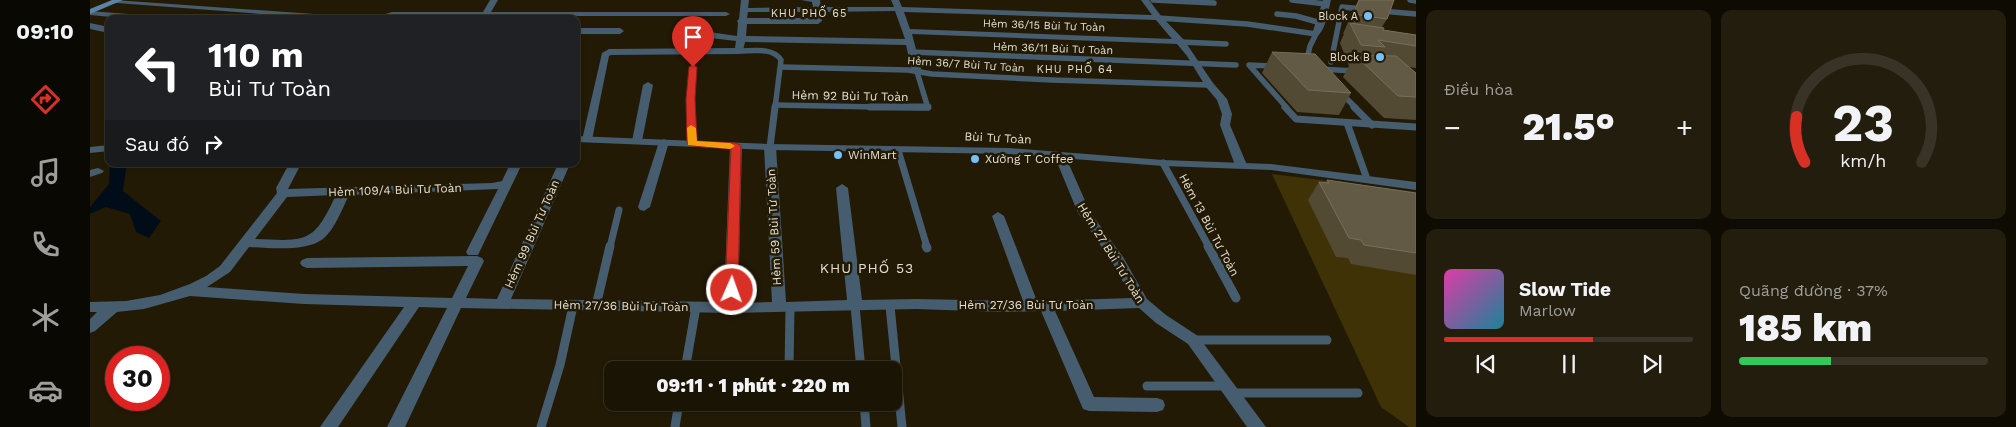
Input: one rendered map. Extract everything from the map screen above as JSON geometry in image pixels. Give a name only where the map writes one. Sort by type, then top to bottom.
[{"type":"main road","points":[[90,12],[118,0]]},
{"type":"street","points":[[118,0],[302,15]]},
{"type":"street","points":[[484,15],[494,0]]},
{"type":"street","points":[[582,140],[605,55],[610,52],[739,51],[741,21],[745,0]]},
{"type":"street","points":[[741,21],[818,20],[816,0],[805,0]]},
{"type":"street","points":[[1145,0],[1158,18],[1181,42],[1209,85],[1222,99],[1227,114],[1225,125],[1241,165]]},
{"type":"street","points":[[1316,34],[1327,2]]},
{"type":"street","points":[[90,4],[105,6]]},
{"type":"street","points":[[744,10],[817,10],[896,5],[1158,18]]},
{"type":"street","points":[[896,5],[907,31],[917,72]]},
{"type":"street","points":[[90,12],[123,15]]},
{"type":"street","points":[[580,15],[726,14]]},
{"type":"street","points":[[388,15],[438,15]]},
{"type":"street","points":[[90,26],[105,29]]},
{"type":"street","points":[[580,34],[620,31]]},
{"type":"street","name":"Hẻm 36/15 Bùi Tư Toàn","points":[[907,31],[1181,42]]},
{"type":"street","points":[[702,34],[740,39],[909,42]]},
{"type":"street","points":[[637,141],[648,85]]},
{"type":"street","name":"Bùi Tư Toàn","points":[[582,140],[770,147],[984,150],[1163,163],[1241,165],[1416,186]]},
{"type":"street","points":[[644,208],[664,142]]},
{"type":"street","points":[[731,308],[736,146]]},
{"type":"street","name":"Hẻm 59 Bùi Tư Toàn","points":[[770,147],[784,307]]},
{"type":"street","name":"Hẻm 27 Bùi Tư Toàn","points":[[1060,155],[1084,213],[1118,260],[1142,304],[1193,340],[1231,389],[1257,427]]},
{"type":"street","points":[[90,307],[112,308],[151,302],[191,291],[226,269],[283,193],[282,188],[293,167]]},
{"type":"street","points":[[473,252],[514,167]]},
{"type":"street","name":"Hẻm 99 Bùi Tư Toàn","points":[[501,305],[563,167]]},
{"type":"street","name":"Hẻm 109/4 Bùi Tư Toàn","points":[[283,193],[492,187],[506,184]]},
{"type":"street","points":[[842,188],[855,306]]},
{"type":"street","points":[[245,243],[313,240],[323,230],[344,192]]},
{"type":"street","points":[[998,216],[1039,307],[1089,404],[1157,405]]},
{"type":"street","points":[[307,263],[477,261],[396,427]]},
{"type":"street","name":"Hẻm 27/36 Bùi Tư Toàn","points":[[191,291],[304,299],[573,306],[731,308],[916,304],[1039,307],[1142,304]]},
{"type":"street","points":[[329,427],[415,302]]},
{"type":"street","points":[[90,327],[112,308]]},
{"type":"lane","points":[[1153,0],[1214,3]]},
{"type":"lane","points":[[1292,0],[1327,2]]},
{"type":"lane","points":[[1410,0],[1416,1]]},
{"type":"lane","points":[[1331,62],[1342,7],[1416,14]]},
{"type":"lane","points":[[1277,14],[1296,16],[1321,23]]},
{"type":"lane","points":[[1158,18],[1224,22],[1316,34],[1310,46],[1308,59]]},
{"type":"lane","points":[[1336,38],[1345,39]]},
{"type":"lane","points":[[1181,42],[1226,44]]},
{"type":"lane","points":[[739,51],[775,53],[780,60],[781,68],[775,106]]},
{"type":"lane","name":"Hẻm 36/11 Bùi Tư Toàn","points":[[911,52],[1236,65]]},
{"type":"lane","points":[[1278,66],[1249,64],[1296,119],[1416,128]]},
{"type":"lane","points":[[692,143],[690,99],[693,67]]},
{"type":"lane","name":"Hẻm 36/7 Bùi Tư Toàn","points":[[781,68],[870,69],[1052,80],[1209,85]]},
{"type":"lane","points":[[1307,68],[1366,72]]},
{"type":"lane","points":[[1316,68],[1323,76]]},
{"type":"lane","name":"Hẻm 92 Bùi Tư Toàn","points":[[770,147],[775,106],[928,108],[917,72]]},
{"type":"lane","points":[[1337,90],[1372,124]]},
{"type":"lane","points":[[1347,123],[1368,179]]},
{"type":"lane","points":[[898,150],[926,248]]},
{"type":"lane","name":"Hẻm 13 Bùi Tư Toàn","points":[[1163,163],[1236,298]]},
{"type":"lane","points":[[596,306],[619,210]]},
{"type":"lane","points":[[541,427],[560,365],[573,306]]},
{"type":"lane","points":[[855,306],[860,361]]},
{"type":"lane","points":[[890,306],[902,427]]},
{"type":"lane","points":[[687,361],[696,307]]},
{"type":"lane","points":[[784,307],[787,361]]},
{"type":"lane","points":[[1193,340],[1327,340]]},
{"type":"lane","points":[[1147,386],[1358,393]]},
{"type":"lane","points":[[674,427],[677,411]]},
{"type":"lane","points":[[865,411],[866,427]]},
{"type":"shaded area","points":[[1272,174],[1416,192],[1416,427],[1409,427],[1381,407]]},
{"type":"water","points":[[110,167],[126,167],[123,191],[161,221],[149,238],[136,232],[130,214],[106,207],[90,214],[90,207],[109,184]]},
{"type":"building","points":[[1359,0],[1394,0],[1387,19],[1353,14]]},
{"type":"building","points":[[1350,23],[1416,35],[1416,46],[1378,40],[1385,47],[1361,45]]},
{"type":"building","points":[[1272,52],[1315,54],[1351,93],[1308,90]]},
{"type":"building","points":[[1355,55],[1396,56],[1416,73],[1416,97],[1398,96]]},
{"type":"building","points":[[1327,180],[1416,193],[1416,253],[1364,245],[1361,240],[1349,238],[1319,182],[1329,183]]},
{"type":"slow traffic","points":[[691,128],[692,143],[730,146]]},
{"type":"place","name":"Block A","points":[[1368,16]]},
{"type":"place","name":"Block B","points":[[1380,57]]},
{"type":"place","name":"WinMart","points":[[838,155]]},
{"type":"place","name":"Xưởng T Coffee","points":[[975,159]]},
{"type":"district","name":"KHU PHỐ 65","points":[[809,13]]},
{"type":"district","name":"KHU PHỐ 64","points":[[1075,69]]},
{"type":"district","name":"KHU PHỐ 53","points":[[867,268]]},
{"type":"route","points":[[693,67],[690,99],[692,143],[736,146],[732,290]]}]
